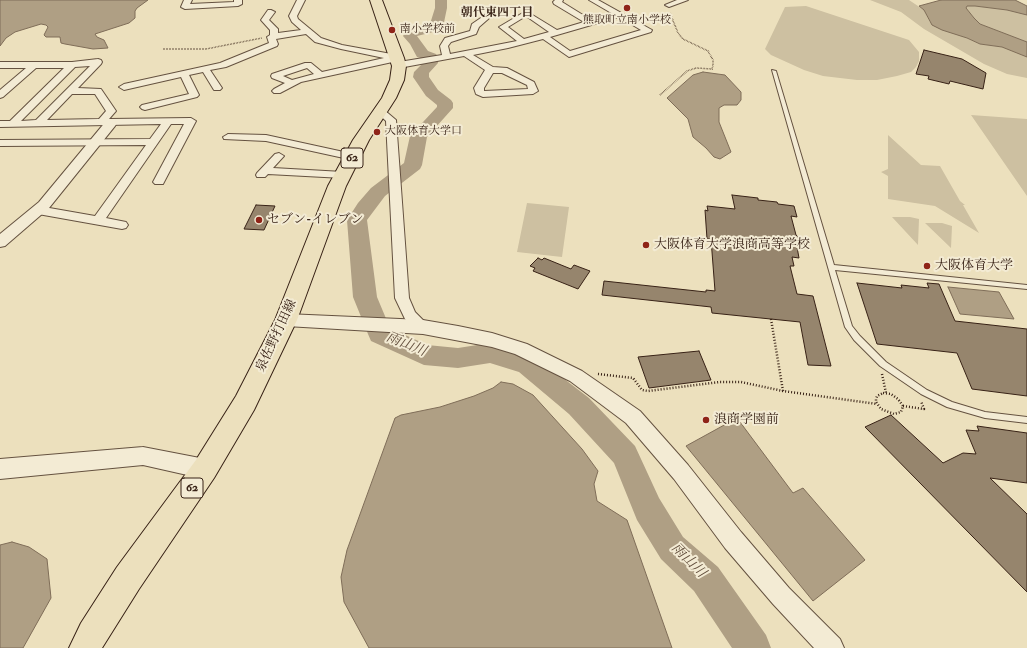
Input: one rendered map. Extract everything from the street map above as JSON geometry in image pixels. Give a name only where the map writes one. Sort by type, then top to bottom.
[{"type":"main road","points":[[376,0],[397,60]]},
{"type":"main road","name":"泉佐野打田線","points":[[85,648],[92,634],[128,578],[205,469],[245,403],[298,321],[323,220],[343,175],[397,80],[397,60]]},
{"type":"street","points":[[188,0],[185,7],[238,4],[238,0]]},
{"type":"street","points":[[301,0],[293,16],[295,20],[318,40],[397,60],[421,62],[523,42],[619,14]]},
{"type":"street","points":[[559,0],[557,2],[590,23]]},
{"type":"street","points":[[544,36],[569,54],[648,30],[593,0]]},
{"type":"street","points":[[669,5],[684,0]]},
{"type":"street","points":[[124,87],[223,65],[274,44],[274,29],[265,20],[271,12]]},
{"type":"street","points":[[444,58],[444,46],[448,40],[473,32],[475,26],[491,13]]},
{"type":"street","points":[[523,42],[503,27],[526,13],[556,33]]},
{"type":"street","points":[[273,37],[308,31]]},
{"type":"street","points":[[466,54],[491,70],[504,70],[531,84],[533,91],[483,94],[479,92],[479,88],[487,73],[491,70]]},
{"type":"street","points":[[277,91],[298,80],[397,60]]},
{"type":"street","points":[[0,65],[72,65],[98,62],[39,123]]},
{"type":"street","points":[[0,95],[34,65]]},
{"type":"street","points":[[13,123],[72,65]]},
{"type":"street","points":[[292,83],[275,76],[308,65],[321,75]]},
{"type":"street","points":[[205,69],[217,88]]},
{"type":"street","points":[[145,107],[194,95],[184,74]]},
{"type":"street","points":[[0,242],[44,205],[96,142],[112,111],[105,93],[98,91],[70,91]]},
{"type":"street","points":[[380,111],[391,120],[402,298],[410,315],[423,327]]},
{"type":"street","points":[[100,220],[168,121]]},
{"type":"street","points":[[0,124],[191,121],[159,182]]},
{"type":"street","points":[[228,137],[266,138],[353,157]]},
{"type":"street","points":[[0,143],[153,142]]},
{"type":"street","points":[[279,156],[263,174],[343,175]]},
{"type":"street","points":[[38,210],[122,225]]},
{"type":"street","points":[[298,321],[423,327],[492,340],[548,361],[576,376],[633,418],[681,472],[732,540],[781,596],[831,648]]},
{"type":"street","points":[[0,469],[143,456],[205,469]]},
{"type":"lane","points":[[774,71],[849,327],[857,338],[883,364],[921,391],[950,405],[986,415],[1027,420]]},
{"type":"lane","points":[[832,267],[1027,287]]},
{"type":"path","points":[[660,95],[687,71],[696,68],[712,69],[713,65],[713,60],[708,51],[686,41],[678,33],[670,13],[669,5]]},
{"type":"path","points":[[163,49],[206,49],[273,37]]},
{"type":"path","points":[[771,319],[783,391]]},
{"type":"path","points":[[883,364],[882,378],[886,393]]},
{"type":"path","points":[[576,376],[596,374],[633,378],[642,390],[648,391],[720,382],[741,382],[783,391],[877,404],[885,412],[894,414],[901,412],[903,406]]},
{"type":"path","points":[[877,404],[877,396],[882,393],[886,393],[895,397],[903,406],[924,409],[920,396],[921,391]]},
{"type":"shaded area","points":[[0,0],[148,0],[137,8],[135,11],[135,18],[129,23],[95,34],[97,37],[104,40],[108,48],[93,49],[61,43],[60,37],[46,37],[44,35],[48,27],[41,24],[15,32],[6,38],[0,46]]},
{"type":"shaded area","points":[[870,0],[909,0],[924,10],[930,22],[980,44],[1002,47],[1027,57],[1027,78],[1007,74],[984,64],[924,29],[901,12]]},
{"type":"shaded area","points":[[941,0],[1015,0],[1027,6],[1027,15],[1007,10],[975,6],[967,6],[966,8],[980,24],[1027,42],[1027,57],[1002,47],[980,44],[932,25],[924,10],[919,6]]},
{"type":"shaded area","points":[[806,6],[909,40],[919,52],[919,61],[916,67],[911,72],[897,76],[877,80],[857,80],[823,76],[804,70],[771,55],[765,49],[785,7]]},
{"type":"shaded area","points":[[967,6],[1007,10],[1027,15],[1027,42],[980,24],[966,8]]},
{"type":"shaded area","points":[[703,72],[725,75],[741,92],[741,100],[737,105],[724,105],[719,108],[719,122],[731,152],[720,159],[714,157],[693,137],[688,119],[667,98],[693,75]]},
{"type":"shaded area","points":[[971,115],[1027,119],[1027,196]]},
{"type":"shaded area","points":[[888,135],[921,165],[940,166],[960,201],[965,205],[963,205],[979,233],[935,206],[888,199],[888,176],[881,172],[888,169]]},
{"type":"shaded area","points":[[527,203],[569,207],[562,257],[517,252]]},
{"type":"shaded area","points":[[892,217],[910,217],[919,219],[918,245]]},
{"type":"shaded area","points":[[925,223],[942,223],[952,226],[951,248]]},
{"type":"shaded area","points":[[948,287],[999,292],[1014,319],[960,314]]},
{"type":"shaded area","points":[[501,382],[513,384],[533,395],[582,449],[598,471],[594,484],[597,501],[627,520],[672,648],[369,648],[344,602],[341,577],[347,550],[395,418],[401,415],[440,407],[474,396],[493,388]]},
{"type":"shaded area","points":[[737,418],[793,493],[803,488],[865,560],[813,601],[686,446]]},
{"type":"shaded area","points":[[12,542],[29,547],[47,559],[51,598],[23,648],[0,648],[0,545]]},
{"type":"building","points":[[924,50],[962,59],[986,73],[983,89],[950,81],[949,84],[928,79],[929,76],[916,74]]},
{"type":"building","points":[[732,195],[758,198],[758,200],[794,206],[797,217],[791,216],[796,235],[811,249],[797,247],[799,258],[792,257],[794,266],[790,266],[797,294],[813,296],[831,366],[808,365],[800,322],[712,313],[711,307],[602,295],[604,281],[706,292],[706,290],[715,291],[711,239],[707,239],[705,210],[708,211],[707,206],[735,209]]},
{"type":"building","points":[[256,205],[275,206],[264,230],[244,229]]},
{"type":"building","points":[[538,258],[542,260],[544,258],[571,269],[574,265],[590,271],[578,289],[533,271],[535,268],[530,266]]},
{"type":"building","points":[[857,283],[902,288],[901,285],[929,288],[927,283],[939,284],[955,321],[1027,329],[1027,396],[972,389],[957,353],[877,344]]},
{"type":"building","points":[[699,351],[711,380],[649,388],[638,357]]},
{"type":"building","points":[[891,415],[943,463],[963,453],[976,454],[966,430],[979,431],[977,426],[1027,433],[1027,483],[990,478],[1027,514],[1027,592],[865,427]]},
{"type":"waterway","name":"雨山川","points":[[441,0],[441,8],[436,27],[413,32],[410,36],[416,42],[422,54],[431,57],[431,63],[422,72],[421,77],[432,93],[445,103],[445,108],[419,136],[413,165],[378,192],[365,207],[357,220],[365,297],[380,334],[424,355],[458,358],[490,353],[528,365],[579,406],[625,455],[648,509],[672,548],[706,579],[753,648]]},
{"type":"place","name":"熊取町立南小学校","points":[[627,8]]},
{"type":"place","name":"南小学校前","points":[[392,30]]},
{"type":"place","name":"大阪体育大学口","points":[[377,132]]},
{"type":"place","name":"セブン-イレブン","points":[[259,220]]},
{"type":"place","name":"大阪体育大学浪商高等学校","points":[[646,245]]},
{"type":"place","name":"大阪体育大学","points":[[927,266]]},
{"type":"place","name":"浪商学園前","points":[[706,420]]},
{"type":"district","name":"朝代東四丁目","points":[[497,13]]}]
